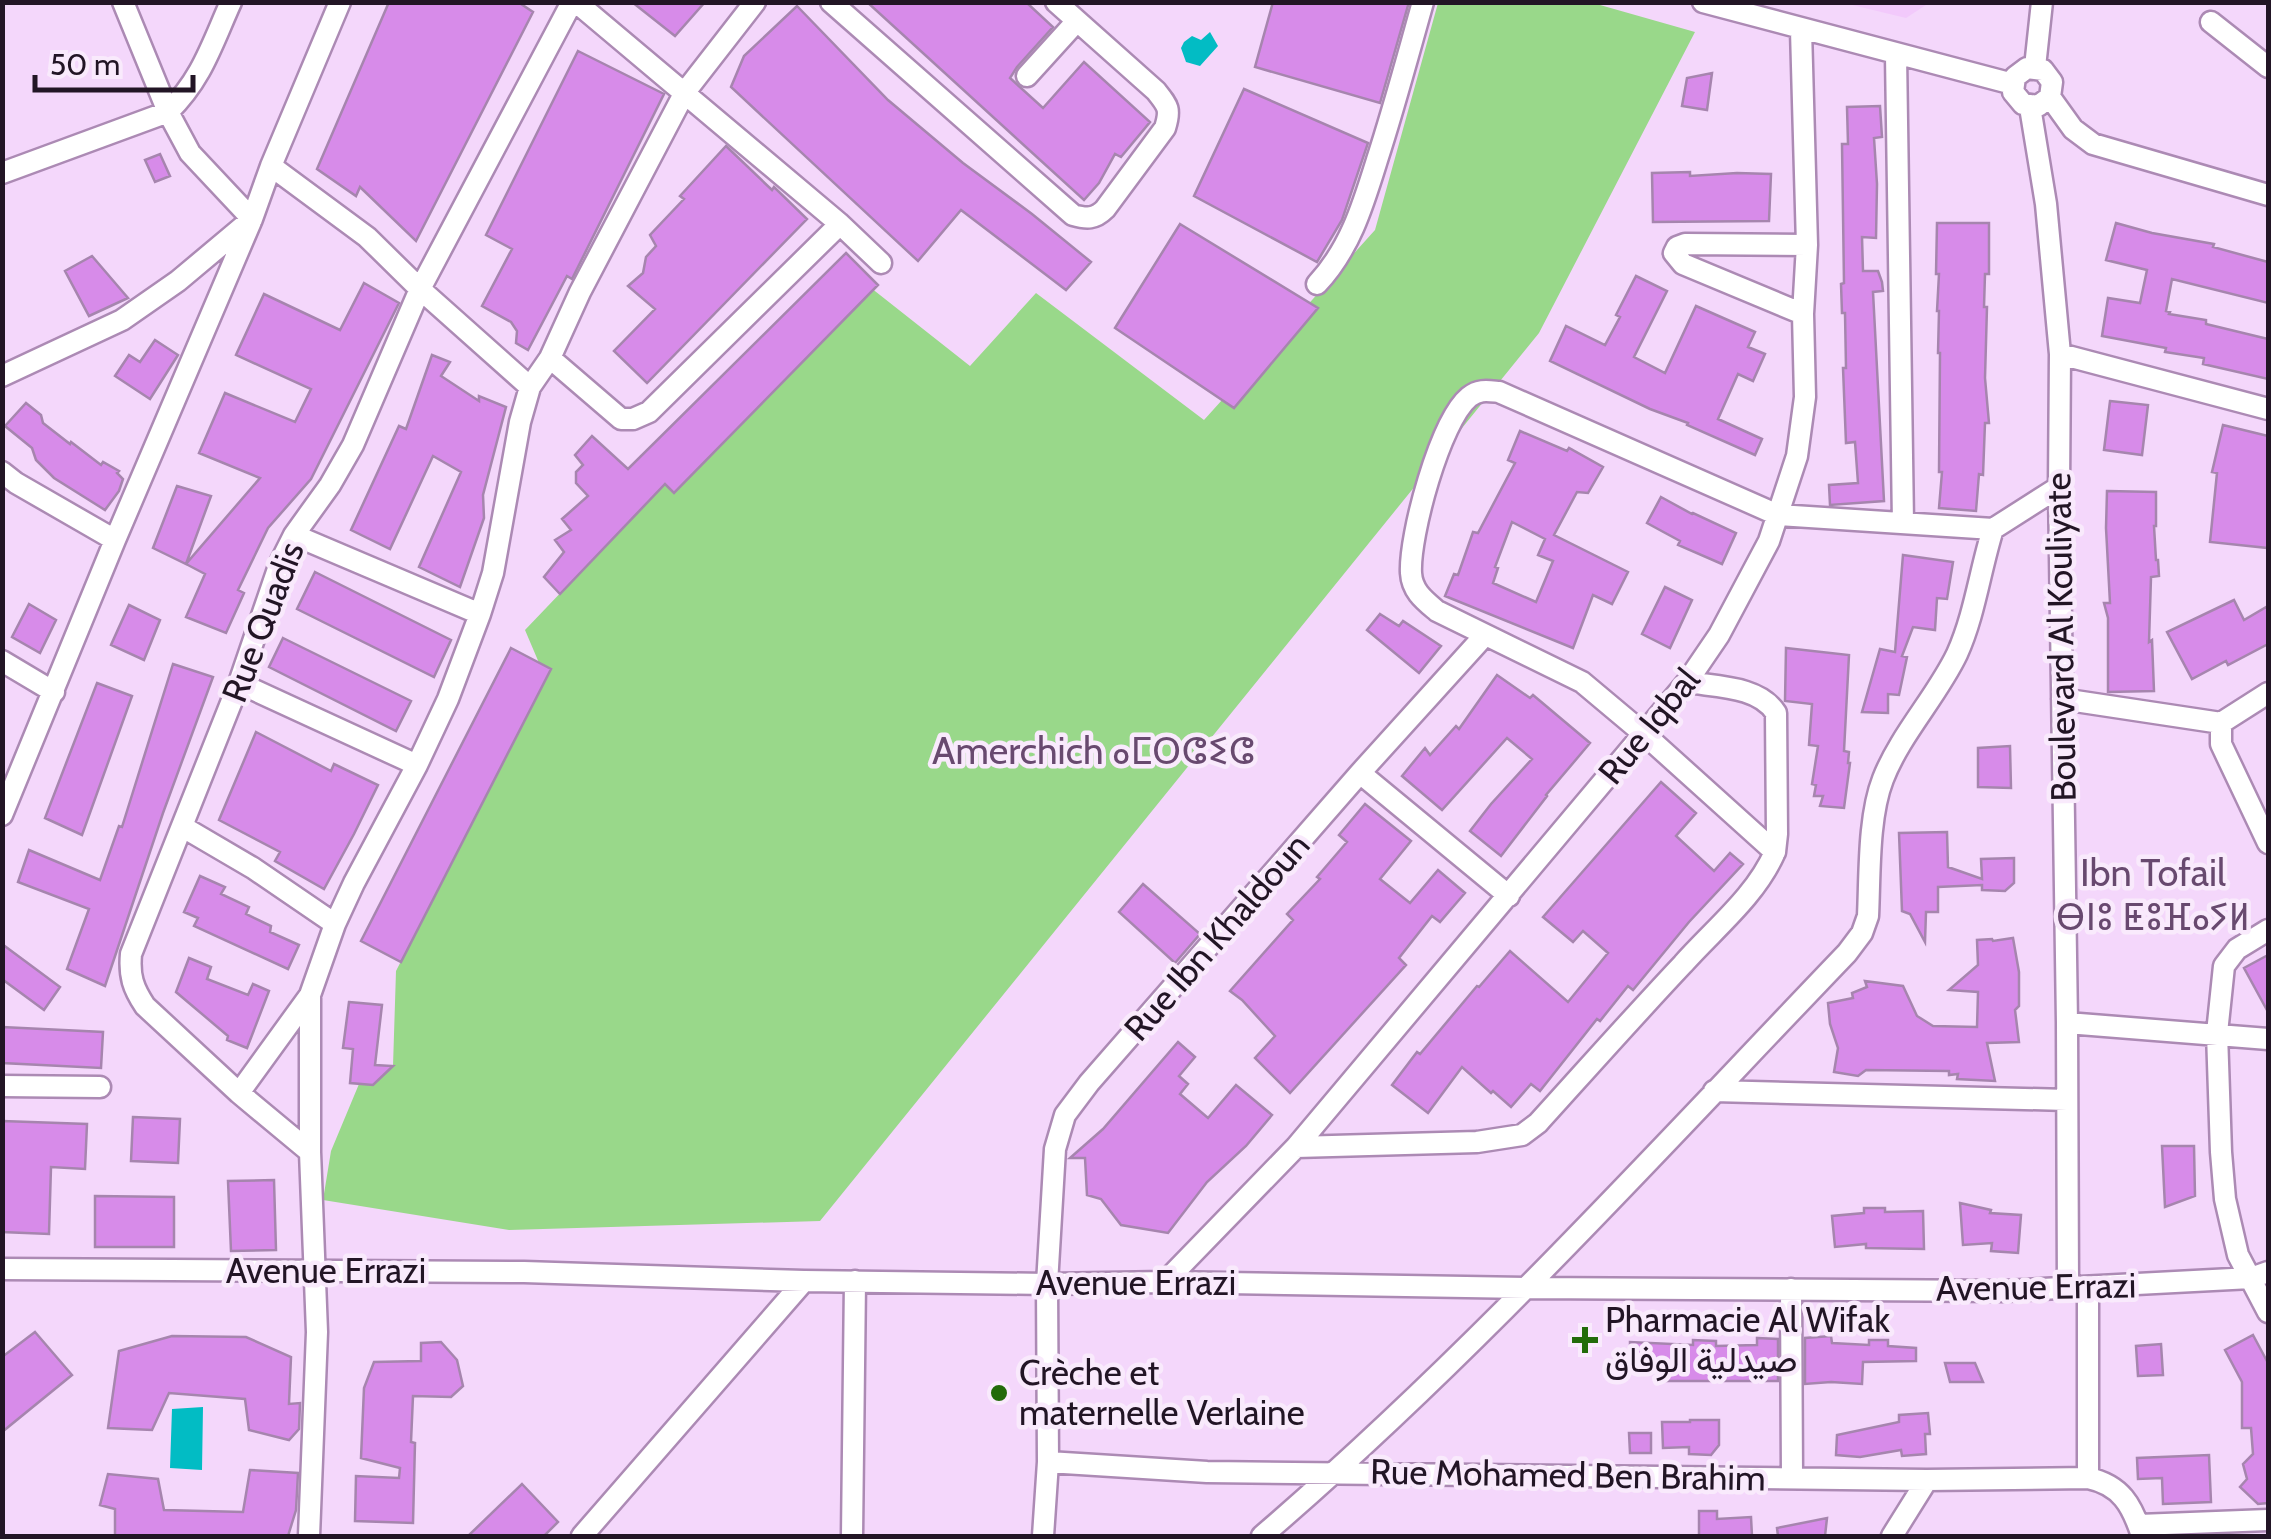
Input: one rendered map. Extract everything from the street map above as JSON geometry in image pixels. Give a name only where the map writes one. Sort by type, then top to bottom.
[{"type":"street","points":[[122,2],[168,112],[199,165],[252,219]]},
{"type":"street","points":[[4,168],[168,112],[200,73],[231,2]]},
{"type":"street","points":[[2,815],[340,2]]},
{"type":"street","points":[[574,2],[840,224],[881,264]]},
{"type":"street","name":"Rue Quadis","points":[[310,1152],[145,1006],[129,975],[131,954],[239,683],[280,563],[353,445],[420,289],[574,2]]},
{"type":"street","points":[[240,1093],[310,995],[354,883],[448,698],[493,574],[510,471],[530,387],[550,358],[580,292],[685,92],[754,2]]},
{"type":"street","points":[[831,2],[1073,215],[1086,218],[1097,216],[1105,208],[1164,128],[1168,105],[1056,2]]},
{"type":"street","points":[[1316,284],[1330,270],[1351,235],[1364,204],[1423,2]]},
{"type":"street","points":[[1703,2],[2013,84]]},
{"type":"street","points":[[2035,67],[2042,2]]},
{"type":"street","points":[[1026,76],[1076,22]]},
{"type":"street","points":[[2211,22],[2268,66]]},
{"type":"street","name":"Rue Iqbal","points":[[1165,1282],[1296,1147],[1688,682],[1719,635],[1769,541],[1797,456],[1805,396],[1803,314],[1807,245],[1802,30]]},
{"type":"street","points":[[1896,55],[1903,523]]},
{"type":"street","points":[[2050,97],[2030,107],[2017,99],[2015,77],[2020,71],[2035,67],[2043,70],[2052,82],[2050,97],[2073,130],[2094,144],[2268,196]]},
{"type":"street","name":"Boulevard Al Kouliyate","points":[[2030,107],[2046,204],[2060,354],[2058,487],[2067,1100],[2088,1478]]},
{"type":"street","points":[[271,166],[367,237],[530,387]]},
{"type":"street","points":[[2,376],[137,311],[252,219]]},
{"type":"street","points":[[550,358],[621,418],[633,419],[649,412],[840,224]]},
{"type":"street","points":[[1803,314],[1683,264],[1674,253],[1685,244],[1807,245]]},
{"type":"street","points":[[2060,354],[2268,409]]},
{"type":"street","points":[[1774,852],[1582,682],[1437,611],[1419,596],[1411,576],[1416,529],[1431,472],[1454,416],[1470,396],[1482,390],[1499,392],[1778,515],[1993,528],[2058,487]]},
{"type":"street","points":[[2,472],[115,540]]},
{"type":"street","points":[[1262,1536],[1336,1473],[1528,1288],[1862,933],[1868,916],[1874,808],[1882,780],[1957,654],[1993,528]]},
{"type":"street","points":[[294,535],[480,614]]},
{"type":"street","name":"Rue Ibn Khaldoun","points":[[1043,1536],[1048,1462],[1047,1284],[1055,1148],[1065,1115],[1485,634]]},
{"type":"street","points":[[2,661],[54,692]]},
{"type":"street","points":[[1296,1147],[1476,1142],[1522,1135],[1753,890],[1774,852],[1776,713],[1763,698],[1748,692],[1688,682]]},
{"type":"street","points":[[239,683],[417,764]]},
{"type":"street","points":[[2062,699],[2221,723],[2268,693]]},
{"type":"street","points":[[2221,723],[2221,744],[2268,843]]},
{"type":"street","points":[[1360,774],[1508,896]]},
{"type":"street","points":[[183,828],[253,868],[335,924]]},
{"type":"street","points":[[2268,930],[2237,950],[2224,966],[2217,1034],[2225,1200],[2238,1254],[2260,1275],[2268,1312]]},
{"type":"street","points":[[309,1536],[317,1332],[310,1152],[310,995]]},
{"type":"street","points":[[2067,1023],[2268,1039]]},
{"type":"street","points":[[2,1086],[100,1087]]},
{"type":"street","points":[[1714,1091],[2067,1100]]},
{"type":"street","name":"Avenue Errazi","points":[[2,1269],[524,1272],[1047,1284],[2004,1291],[2260,1275]]},
{"type":"street","points":[[582,1536],[804,1281]]},
{"type":"street","points":[[852,1536],[855,1281]]},
{"type":"street","points":[[1791,1288],[1792,1478]]},
{"type":"street","name":"Rue Mohamed Ben Brahim","points":[[1048,1462],[1207,1472],[1927,1480],[2088,1478]]},
{"type":"street","points":[[2088,1478],[2111,1485],[2131,1508],[2140,1531],[2268,1520]]},
{"type":"street","points":[[1892,1536],[1927,1480]]},
{"type":"shaded area","points":[[1929,2],[1906,18],[1844,3]]},
{"type":"shaded area","points":[[1438,3],[1593,3],[1695,32],[1539,333],[820,1221],[509,1230],[323,1200],[331,1151],[359,1084],[393,1066],[396,971],[545,677],[525,630],[866,284],[970,366],[1036,293],[1204,420],[1375,230]]},
{"type":"shaded area","points":[[1210,32],[1218,46],[1200,66],[1186,62],[1181,48],[1184,42],[1192,36],[1201,40]]},
{"type":"shaded area","points":[[203,1407],[202,1470],[170,1468],[172,1409]]},
{"type":"building","points":[[389,2],[518,2],[533,12],[416,241],[360,187],[356,196],[317,169]]},
{"type":"building","points":[[632,2],[705,2],[675,36]]},
{"type":"building","points":[[867,2],[1026,2],[1053,27],[1010,78],[1043,108],[1084,62],[1150,122],[1121,157],[1115,154],[1084,200]]},
{"type":"building","points":[[1273,2],[1409,2],[1380,103],[1255,67]]},
{"type":"building","points":[[797,6],[888,100],[1091,262],[1066,290],[961,210],[918,261],[731,87],[744,56]]},
{"type":"building","points":[[578,51],[664,94],[572,279],[567,276],[528,350],[516,343],[517,331],[511,322],[482,306],[512,249],[486,235]]},
{"type":"building","points":[[1712,73],[1707,110],[1682,106],[1687,78]]},
{"type":"building","points":[[1244,89],[1368,143],[1342,220],[1317,262],[1194,196]]},
{"type":"building","points":[[1880,106],[1882,137],[1874,138],[1876,238],[1862,237],[1863,271],[1878,271],[1883,291],[1873,292],[1884,501],[1830,505],[1829,485],[1858,483],[1855,442],[1846,443],[1842,144],[1848,144],[1847,107]]},
{"type":"building","points":[[726,146],[807,219],[647,383],[614,351],[655,309],[628,286],[643,273],[646,257],[656,246],[650,235]]},
{"type":"building","points":[[160,154],[170,176],[155,182],[145,160]]},
{"type":"building","points":[[1690,172],[1690,176],[1771,174],[1769,221],[1653,222],[1652,173]]},
{"type":"building","points":[[1937,223],[1989,223],[1989,274],[1985,274],[1984,307],[1989,423],[1985,423],[1983,475],[1979,474],[1976,511],[1939,508],[1942,472]]},
{"type":"building","points":[[2116,223],[2214,244],[2213,247],[2268,262],[2268,303],[2172,279],[2166,311],[2268,339],[2268,379],[2203,364],[2204,358],[2165,352],[2166,348],[2102,336],[2108,298],[2140,303],[2147,270],[2106,260]]},
{"type":"building","points":[[1180,224],[1318,308],[1234,408],[1115,328]]},
{"type":"building","points":[[846,253],[878,285],[674,493],[665,484],[560,594],[544,577],[564,552],[555,540],[571,530],[562,519],[588,496],[576,483],[576,472],[583,465],[575,455],[592,436],[628,469]]},
{"type":"building","points":[[92,256],[128,298],[89,316],[65,271]]},
{"type":"building","points":[[1636,276],[1667,291],[1634,357],[1665,373],[1696,306],[1755,332],[1748,347],[1765,354],[1753,381],[1738,374],[1718,419],[1762,439],[1755,455],[1550,361],[1566,326],[1605,345]]},
{"type":"building","points":[[364,283],[399,303],[311,479],[268,528],[238,590],[244,593],[226,633],[186,617],[205,574],[186,564],[260,478],[199,453],[225,393],[295,422],[311,389],[236,355],[264,294],[340,330]]},
{"type":"building","points":[[155,340],[178,355],[150,399],[115,376],[129,355],[140,362]]},
{"type":"building","points":[[432,355],[450,362],[441,376],[479,401],[479,396],[506,407],[483,495],[484,518],[460,587],[419,567],[461,472],[433,456],[390,549],[351,530],[399,426],[406,429]]},
{"type":"building","points":[[2110,401],[2148,405],[2142,455],[2104,450]]},
{"type":"building","points":[[26,403],[41,415],[43,423],[70,444],[101,465],[103,462],[119,471],[123,479],[119,491],[105,510],[54,478],[36,460],[32,448],[5,426]]},
{"type":"building","points":[[2223,425],[2268,436],[2268,548],[2210,542],[2217,473],[2212,472]]},
{"type":"building","points":[[1520,431],[1567,451],[1569,448],[1603,467],[1588,493],[1577,492],[1554,535],[1628,572],[1612,604],[1593,595],[1573,648],[1445,596],[1454,574],[1458,575],[1473,532],[1478,533],[1515,463],[1508,460]],"holes":[[[1512,522],[1545,539],[1538,555],[1553,561],[1536,602],[1493,583]]]},
{"type":"building","points":[[177,486],[211,496],[186,564],[153,548]]},
{"type":"building","points":[[2107,491],[2156,492],[2154,526],[2159,576],[2151,577],[2149,642],[2152,640],[2154,691],[2108,692],[2108,618],[2104,603],[2110,603]]},
{"type":"building","points":[[1661,497],[1736,533],[1722,564],[1678,545],[1680,541],[1647,523]]},
{"type":"building","points":[[1903,555],[1953,562],[1947,599],[1937,598],[1935,630],[1913,627],[1902,656],[1907,657],[1899,695],[1888,694],[1888,713],[1862,712],[1880,649],[1895,652]]},
{"type":"building","points":[[315,572],[451,640],[434,677],[297,609]]},
{"type":"building","points":[[1665,587],[1692,600],[1670,648],[1642,634]]},
{"type":"building","points":[[2234,600],[2244,620],[2268,606],[2268,644],[2192,679],[2167,632]]},
{"type":"building","points":[[29,604],[56,620],[40,653],[12,637]]},
{"type":"building","points":[[129,605],[160,620],[144,660],[111,645]]},
{"type":"building","points":[[1380,614],[1399,626],[1403,621],[1441,646],[1419,673],[1367,630]]},
{"type":"building","points":[[283,638],[411,701],[396,731],[269,667]]},
{"type":"building","points":[[511,648],[551,669],[401,962],[361,941]]},
{"type":"building","points":[[1786,648],[1849,655],[1844,751],[1849,752],[1850,763],[1844,808],[1820,806],[1823,796],[1814,796],[1818,746],[1809,745],[1812,704],[1785,701]]},
{"type":"building","points":[[173,664],[213,677],[105,986],[67,969],[89,909],[18,882],[29,850],[100,880],[119,826],[122,827]]},
{"type":"building","points":[[1497,675],[1530,698],[1533,695],[1590,743],[1501,856],[1470,831],[1532,759],[1507,738],[1442,810],[1402,776],[1425,748],[1430,755],[1456,726],[1459,729]]},
{"type":"building","points":[[97,683],[132,696],[82,835],[45,818]]},
{"type":"building","points":[[256,732],[331,771],[334,764],[378,785],[324,889],[275,861],[280,852],[219,820]]},
{"type":"building","points":[[2010,746],[2011,788],[1978,787],[1978,748]]},
{"type":"building","points":[[1661,782],[1696,813],[1676,836],[1714,871],[1730,853],[1743,864],[1633,990],[1628,986],[1600,1021],[1597,1019],[1540,1091],[1531,1084],[1511,1107],[1462,1067],[1428,1113],[1392,1085],[1417,1052],[1420,1054],[1510,951],[1568,1002],[1608,953],[1583,931],[1573,942],[1543,917]]},
{"type":"building","points":[[1365,804],[1411,841],[1380,879],[1410,903],[1438,870],[1465,893],[1440,922],[1432,916],[1399,958],[1406,965],[1290,1093],[1255,1058],[1275,1036],[1230,991],[1293,920],[1287,914],[1347,842],[1339,835]]},
{"type":"building","points":[[1947,832],[1948,867],[1982,879],[1981,859],[2014,858],[2014,883],[2005,891],[1982,890],[1982,885],[1938,887],[1938,912],[1926,912],[1925,942],[1910,914],[1902,911],[1899,833]]},
{"type":"building","points":[[200,876],[225,887],[221,894],[249,907],[246,914],[271,926],[270,932],[299,945],[288,969],[194,926],[198,918],[184,912]]},
{"type":"building","points":[[1143,884],[1200,934],[1175,963],[1119,912]]},
{"type":"building","points":[[2013,938],[2019,972],[2019,1006],[2015,1010],[2019,1042],[1987,1043],[1995,1081],[1957,1079],[1958,1074],[1949,1075],[1949,1071],[1866,1070],[1858,1076],[1834,1072],[1838,1048],[1828,1003],[1853,998],[1852,993],[1867,987],[1865,981],[1903,986],[1917,1016],[1933,1026],[1977,1027],[1978,992],[1949,990],[1978,965],[1977,940]]},
{"type":"building","points":[[2,944],[60,987],[44,1010],[2,979]]},
{"type":"building","points":[[2268,955],[2268,1012],[2244,968]]},
{"type":"building","points":[[189,958],[211,967],[207,979],[248,995],[253,984],[269,991],[247,1048],[227,1040],[228,1036],[176,992]]},
{"type":"building","points":[[349,1002],[382,1005],[375,1065],[393,1066],[373,1085],[350,1083],[353,1049],[343,1048]]},
{"type":"building","points":[[2,1027],[103,1032],[101,1068],[2,1063]]},
{"type":"building","points":[[1178,1042],[1195,1057],[1179,1076],[1188,1084],[1180,1094],[1208,1118],[1236,1085],[1272,1115],[1207,1182],[1168,1233],[1121,1225],[1101,1199],[1087,1195],[1085,1158],[1070,1158],[1103,1129]]},
{"type":"building","points":[[133,1117],[180,1119],[178,1163],[131,1161]]},
{"type":"building","points":[[2,1121],[87,1124],[85,1169],[51,1167],[49,1234],[2,1232]]},
{"type":"building","points":[[2162,1146],[2194,1146],[2195,1196],[2165,1207]]},
{"type":"building","points":[[274,1180],[276,1250],[231,1251],[228,1181]]},
{"type":"building","points":[[95,1196],[174,1197],[174,1247],[95,1247]]},
{"type":"building","points":[[1960,1203],[1991,1210],[1990,1213],[2021,1215],[2018,1253],[1991,1251],[1992,1243],[1963,1245]]},
{"type":"building","points":[[1864,1208],[1923,1211],[1924,1249],[1866,1248],[1866,1244],[1835,1247],[1832,1216],[1864,1213]]},
{"type":"building","points":[[35,1332],[72,1375],[2,1432],[2,1357]]},
{"type":"building","points":[[2253,1335],[2268,1363],[2268,1503],[2258,1504],[2240,1487],[2247,1479],[2243,1464],[2253,1454],[2251,1428],[2242,1428],[2242,1382],[2225,1350]]},
{"type":"building","points":[[172,1336],[246,1337],[291,1357],[289,1404],[300,1403],[299,1429],[289,1440],[249,1430],[245,1399],[169,1393],[152,1430],[108,1428],[119,1351]]},
{"type":"building","points":[[1831,1336],[1832,1343],[1869,1345],[1869,1340],[1888,1340],[1888,1346],[1916,1348],[1916,1361],[1863,1362],[1862,1384],[1805,1384],[1805,1338]]},
{"type":"building","points":[[1757,1338],[1778,1339],[1778,1381],[1663,1381],[1663,1365],[1630,1365],[1630,1342],[1693,1345],[1693,1340],[1716,1341],[1716,1346],[1757,1345]]},
{"type":"building","points":[[441,1342],[457,1360],[463,1386],[451,1397],[413,1396],[413,1523],[355,1521],[356,1476],[399,1478],[400,1468],[361,1458],[364,1388],[374,1362],[421,1361],[421,1343]]},
{"type":"building","points":[[2161,1344],[2163,1375],[2138,1376],[2136,1346]]},
{"type":"building","points":[[1945,1363],[1975,1363],[1983,1382],[1950,1382]]},
{"type":"building","points":[[1928,1413],[1930,1434],[1925,1434],[1926,1454],[1902,1456],[1901,1450],[1860,1457],[1836,1455],[1837,1435],[1899,1422],[1899,1415]]},
{"type":"building","points":[[1719,1420],[1719,1445],[1711,1455],[1689,1454],[1689,1447],[1663,1448],[1662,1422]]},
{"type":"building","points":[[1629,1433],[1651,1433],[1651,1453],[1630,1453]]},
{"type":"building","points":[[2209,1455],[2211,1502],[2163,1504],[2162,1478],[2138,1479],[2137,1458]]},
{"type":"building","points":[[250,1470],[298,1473],[296,1510],[288,1536],[115,1536],[115,1509],[100,1505],[108,1474],[158,1479],[164,1510],[243,1512]]},
{"type":"building","points":[[522,1484],[558,1522],[544,1536],[468,1536]]},
{"type":"building","points":[[1699,1511],[1717,1511],[1717,1519],[1751,1517],[1752,1536],[1699,1536]]},
{"type":"building","points":[[1827,1518],[1825,1536],[1778,1536],[1777,1528]]},
{"type":"place","name":"Pharmacie Al Wifak صيدلية الوفاق","points":[[1585,1340]]},
{"type":"place","name":"Crèche et maternelle Verlaine","points":[[999,1393]]},
{"type":"district","name":"Amerchich ⴰⵎⵔⵛⵉⵛ","points":[[1094,751]]},
{"type":"district","name":"Ibn Tofail ⴱⵏⵓ ⵟⵓⴼⴰⵢⵍ","points":[[2153,894]]}]
